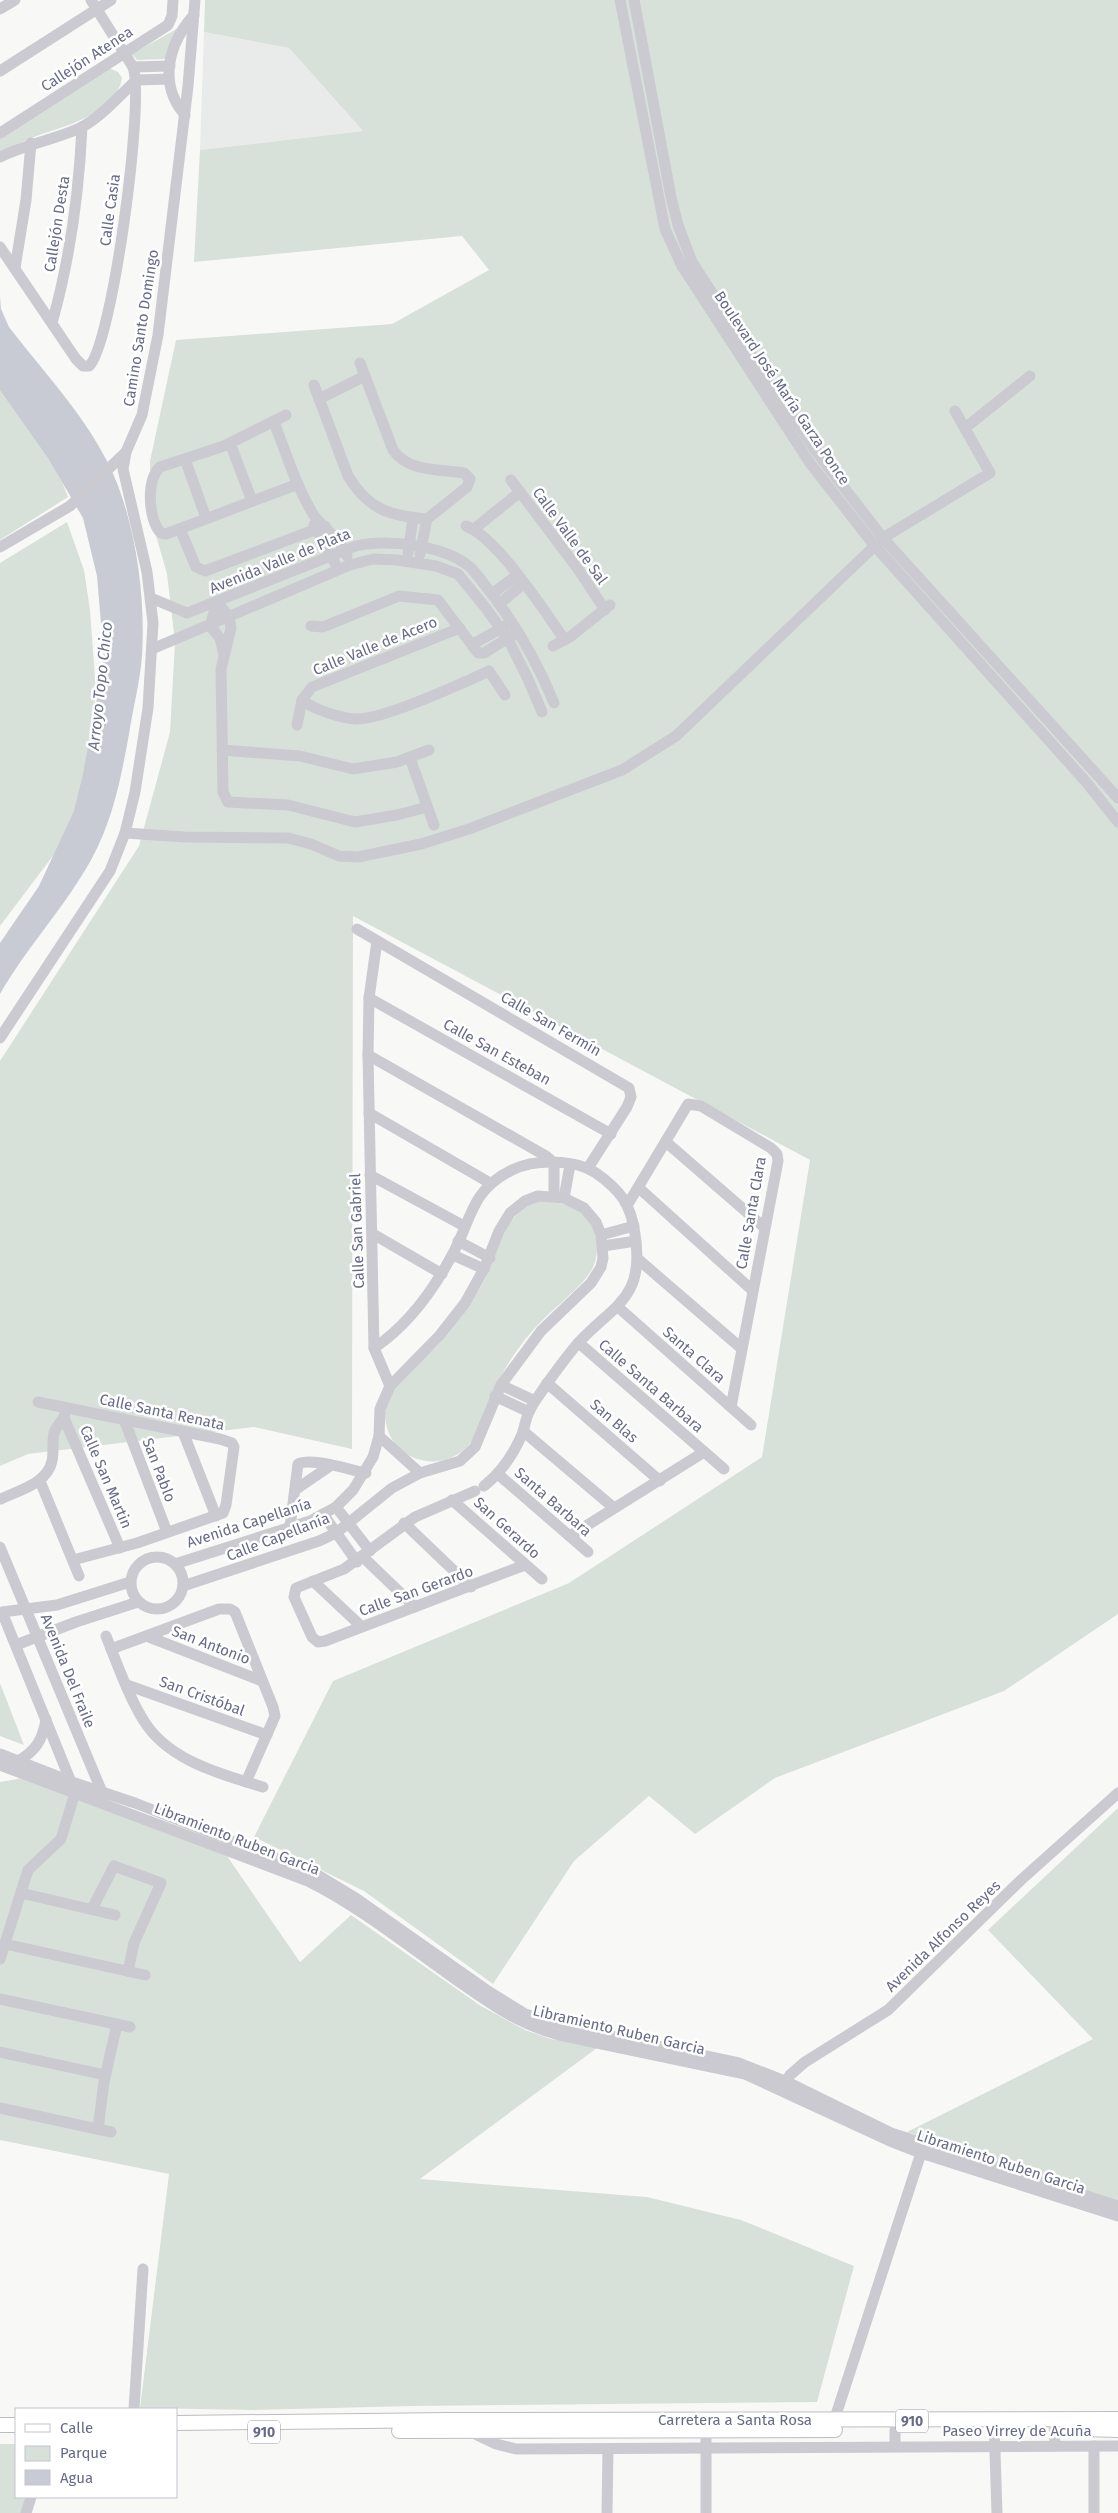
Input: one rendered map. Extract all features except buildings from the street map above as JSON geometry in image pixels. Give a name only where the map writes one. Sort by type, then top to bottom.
[{"type":"main road","name":"Carretera a Santa Rosa","points":[[352,2427],[469,2431],[834,2421],[1054,2425],[1118,2420]]},
{"type":"main road","name":"910","points":[[178,2423],[352,2427]]},
{"type":"main road","points":[[0,2425],[15,2425]]},
{"type":"main road","name":"Carretera a Santa Rosa","points":[[352,2427],[706,2425],[800,2430],[895,2430],[995,2425]]},
{"type":"main road","name":"Carretera a Santa Rosa","points":[[1054,2425],[1118,2430]]},
{"type":"main road","name":"910","points":[[178,2432],[352,2427]]},
{"type":"main road","points":[[0,2434],[15,2434]]},
{"type":"street","points":[[0,9],[15,0]]},
{"type":"street","points":[[0,71],[93,4],[110,0]]},
{"type":"street","name":"Callejón Atenea","points":[[0,133],[124,52],[168,26],[172,16],[173,0]]},
{"type":"street","name":"Camino Santo Domingo","points":[[0,1038],[96,895],[110,870],[125,834],[135,792],[148,708],[152,649],[151,598],[124,478],[126,452],[142,415],[158,336],[185,115],[195,0]]},
{"type":"street","name":"Boulevard José María Garza Ponce","points":[[620,0],[665,229],[672,248],[810,463],[1087,783],[1118,822]]},
{"type":"street","name":"Boulevard José María Garza Ponce","points":[[634,0],[671,197],[678,225],[692,262],[780,398],[879,541],[1118,798]]},
{"type":"street","name":"Calle Casia","points":[[52,324],[84,366],[89,366],[94,358],[117,267],[133,153],[137,80],[133,67],[93,4]]},
{"type":"street","points":[[185,115],[174,102],[169,79],[170,66],[179,35],[194,16]]},
{"type":"street","points":[[133,67],[170,66]]},
{"type":"street","points":[[0,157],[31,143],[82,127],[137,80],[169,79]]},
{"type":"street","name":"Callejón Desta","points":[[52,324],[65,274],[76,208],[82,127]]},
{"type":"street","points":[[15,268],[26,200],[31,143]]},
{"type":"street","points":[[0,247],[52,324]]},
{"type":"street","points":[[360,363],[393,450],[398,458],[412,465],[464,473],[470,478],[468,487],[427,519],[421,547],[412,562]]},
{"type":"street","points":[[320,399],[365,376]]},
{"type":"street","points":[[965,428],[1030,376]]},
{"type":"street","points":[[314,385],[348,476],[355,488],[375,507],[413,518],[427,519]]},
{"type":"street","points":[[125,834],[185,837],[288,838],[311,844],[339,856],[358,858],[421,844],[537,804],[622,770],[676,736],[879,541],[990,473],[956,410]]},
{"type":"street","points":[[286,415],[230,443],[158,469],[150,502],[154,523],[161,533],[166,534],[298,484]]},
{"type":"street","points":[[274,422],[298,484],[338,570]]},
{"type":"street","points":[[230,443],[252,501]]},
{"type":"street","points":[[0,547],[70,506],[112,468],[126,452]]},
{"type":"street","points":[[184,459],[206,518]]},
{"type":"street","name":"Calle Valle de Sal","points":[[511,480],[607,608],[565,640]]},
{"type":"street","points":[[520,492],[470,527],[496,548],[565,640],[553,646]]},
{"type":"street","points":[[412,562],[409,545],[413,518]]},
{"type":"street","points":[[180,528],[196,567],[204,571],[320,528],[335,535],[345,551],[350,565]]},
{"type":"street","name":"Avenida Valle de Plata","points":[[151,598],[187,613],[368,543],[409,545],[445,553],[461,561],[474,572],[496,599],[519,632],[542,672],[554,703]]},
{"type":"street","name":"Avenida Valle de Plata","points":[[152,649],[350,565],[373,559],[412,562],[441,568],[458,574],[508,639],[542,712]]},
{"type":"street","points":[[485,607],[520,580]]},
{"type":"street","points":[[311,626],[323,627],[404,595],[438,600],[478,653],[484,654],[519,632]]},
{"type":"street","points":[[217,602],[229,617],[231,635],[221,669],[224,796],[228,802],[288,805],[355,822],[397,815],[427,807]]},
{"type":"street","points":[[217,602],[210,626],[220,638],[224,655]]},
{"type":"street","points":[[473,644],[512,622]]},
{"type":"street","name":"Calle Valle de Acero","points":[[302,700],[312,687],[460,628]]},
{"type":"street","points":[[297,725],[302,700],[312,706],[357,719],[380,715],[489,671],[505,695]]},
{"type":"street","points":[[528,679],[542,672]]},
{"type":"street","points":[[222,750],[300,756],[353,768],[372,767],[410,758],[429,750]]},
{"type":"street","points":[[410,758],[434,825]]},
{"type":"street","name":"Calle San Fermín","points":[[357,929],[626,1084],[631,1091],[630,1101],[588,1168]]},
{"type":"street","points":[[377,941],[369,998],[368,1055],[539,1152],[554,1163],[559,1197]]},
{"type":"street","name":"Calle San Esteban","points":[[369,998],[611,1134]]},
{"type":"street","name":"Calle San Gabriel","points":[[368,1055],[374,1348],[390,1386]]},
{"type":"street","name":"Calle Santa Clara","points":[[628,1204],[686,1105],[693,1103],[775,1151],[778,1161],[731,1407]]},
{"type":"street","points":[[368,1113],[490,1183]]},
{"type":"street","points":[[666,1142],[764,1227]]},
{"type":"street","points":[[374,1348],[405,1322],[442,1274],[453,1255],[472,1209],[490,1183],[511,1170],[528,1164],[554,1163],[588,1168]]},
{"type":"street","points":[[559,1197],[570,1165]]},
{"type":"street","name":"Calle Santa Barbara","points":[[452,1500],[479,1489],[499,1474],[512,1454],[523,1431],[529,1412],[547,1383],[578,1343],[618,1307],[633,1282],[638,1260],[634,1226],[628,1204],[611,1184],[588,1168]]},
{"type":"street","points":[[370,1175],[464,1226]]},
{"type":"street","points":[[639,1188],[752,1290]]},
{"type":"street","points":[[559,1197],[584,1208],[591,1214],[602,1241]]},
{"type":"street","name":"Avenida Capellanía","points":[[175,1564],[290,1527],[336,1507],[366,1473],[379,1436],[380,1409],[390,1386],[452,1321],[466,1302],[490,1258],[504,1222],[517,1206],[531,1198],[559,1197]]},
{"type":"street","points":[[602,1241],[634,1226]]},
{"type":"street","points":[[373,1234],[442,1274]]},
{"type":"street","points":[[602,1241],[636,1240]]},
{"type":"street","points":[[458,1241],[490,1258]]},
{"type":"street","name":"Calle Capellanía","points":[[183,1586],[301,1548],[336,1533],[383,1494],[420,1473],[450,1465],[469,1454],[480,1439],[495,1396],[501,1385],[541,1331],[598,1274],[603,1258],[602,1241]]},
{"type":"street","points":[[453,1255],[484,1269]]},
{"type":"street","points":[[638,1260],[741,1348]]},
{"type":"street","name":"Santa Clara","points":[[618,1307],[751,1425]]},
{"type":"street","name":"Calle Santa Barbara","points":[[578,1343],[724,1469]]},
{"type":"street","name":"San Blas","points":[[547,1383],[660,1481]]},
{"type":"street","points":[[501,1385],[535,1401]]},
{"type":"street","points":[[495,1396],[529,1412]]},
{"type":"street","name":"Calle Santa Renata","points":[[38,1402],[65,1412],[124,1419],[220,1439],[232,1444],[234,1447],[226,1505],[223,1513],[216,1516]]},
{"type":"street","points":[[0,1499],[40,1481],[50,1466],[55,1431],[65,1412]]},
{"type":"street","name":"Calle San Martin","points":[[65,1412],[120,1548]]},
{"type":"street","name":"San Pablo","points":[[124,1419],[167,1532]]},
{"type":"street","points":[[523,1431],[614,1508]]},
{"type":"street","points":[[73,1560],[137,1543],[216,1516],[183,1432]]},
{"type":"street","points":[[379,1436],[420,1473]]},
{"type":"street","name":"Calle Santa Barbara","points":[[570,1536],[704,1452]]},
{"type":"street","points":[[290,1527],[298,1464],[305,1462],[366,1473]]},
{"type":"street","points":[[295,1490],[330,1466]]},
{"type":"street","name":"Santa Barbara","points":[[499,1474],[588,1552]]},
{"type":"street","points":[[40,1481],[79,1576]]},
{"type":"street","points":[[362,1627],[313,1581],[363,1557],[404,1524],[431,1508],[452,1500]]},
{"type":"street","name":"San Gerardo","points":[[452,1500],[542,1579]]},
{"type":"street","points":[[336,1507],[349,1523],[363,1557]]},
{"type":"street","points":[[323,1514],[336,1533],[415,1607]]},
{"type":"street","points":[[404,1524],[471,1587]]},
{"type":"street","points":[[148,1559],[152,1538]]},
{"type":"street","points":[[137,1543],[148,1559]]},
{"type":"street","name":"Avenida Del Fraile","points":[[0,1547],[108,1806]]},
{"type":"street","points":[[160,1557],[175,1564],[183,1578],[183,1586],[181,1594],[170,1606],[158,1610],[150,1609],[138,1602],[131,1590],[130,1582],[137,1566],[148,1559],[160,1557]]},
{"type":"street","name":"Calle San Gerardo","points":[[313,1581],[294,1590],[294,1597],[310,1632],[318,1642],[471,1587],[525,1565]]},
{"type":"street","points":[[0,1960],[28,1870],[61,1839],[73,1788],[57,1744],[2,1612],[27,1610],[69,1602],[130,1582]]},
{"type":"street","points":[[69,1602],[76,1622]]},
{"type":"street","points":[[16,1645],[76,1622],[138,1602]]},
{"type":"street","points":[[170,1606],[173,1627]]},
{"type":"street","points":[[111,1649],[149,1637],[219,1609],[230,1609],[234,1612],[274,1716],[246,1782]]},
{"type":"street","points":[[158,1610],[173,1627]]},
{"type":"street","points":[[106,1636],[138,1712],[148,1727],[169,1748],[206,1768],[263,1788]]},
{"type":"street","name":"San Antonio","points":[[149,1637],[262,1681]]},
{"type":"street","name":"San Cristóbal","points":[[127,1685],[267,1735]]},
{"type":"street","points":[[18,1761],[32,1752],[42,1739],[46,1717]]},
{"type":"street","points":[[57,1744],[78,1735]]},
{"type":"street","name":"Libramiento Ruben Garcia","points":[[0,1754],[18,1761],[108,1806],[282,1869],[322,1888],[500,2010],[529,2026],[568,2037],[720,2067],[783,2085],[891,2133],[1118,2206]]},
{"type":"street","name":"Libramiento Ruben Garcia","points":[[2,1766],[73,1788],[102,1793],[316,1874],[352,1895],[488,1991],[525,2014],[574,2028],[739,2063],[879,2136],[921,2153],[1118,2216]]},
{"type":"street","name":"Avenida Alfonso Reyes","points":[[783,2085],[805,2062],[888,2010],[1008,1892],[1118,1793]]},
{"type":"street","points":[[92,1910],[114,1866],[161,1883],[134,1943],[128,1971]]},
{"type":"street","points":[[21,1893],[115,1915]]},
{"type":"street","points":[[5,1944],[145,1975]]},
{"type":"street","points":[[0,1999],[130,2027]]},
{"type":"street","points":[[98,2129],[105,2075],[116,2024]]},
{"type":"street","points":[[0,2052],[105,2075]]},
{"type":"street","points":[[0,2108],[112,2132]]},
{"type":"street","points":[[834,2421],[921,2153]]},
{"type":"street","points":[[134,2408],[143,2269]]},
{"type":"street","points":[[706,2425],[706,2513]]},
{"type":"street","points":[[995,2425],[997,2513]]},
{"type":"street","points":[[1054,2425],[1055,2446]]},
{"type":"street","points":[[800,2430],[801,2447]]},
{"type":"street","points":[[895,2430],[895,2446]]},
{"type":"street","name":"Paseo Virrey de Acuña","points":[[469,2431],[496,2444],[516,2449],[1118,2446]]},
{"type":"street","points":[[1094,2446],[1094,2513]]},
{"type":"street","points":[[607,2513],[608,2448]]},
{"type":"street","points":[[26,2513],[31,2498]]},
{"type":"shaded area","points":[[204,32],[289,48],[363,131],[200,150]]},
{"type":"green space","points":[[205,0],[1118,0],[1118,1614],[1004,1691],[775,1778],[695,1834],[649,1796],[574,1861],[493,1984],[364,1891],[254,1837],[333,1681],[569,1583],[762,1457],[810,1160],[353,916],[352,1449],[254,1427],[28,1454],[0,1466],[0,1061],[139,846],[170,732],[175,642],[167,574],[151,518],[150,461],[176,340],[392,324],[489,270],[462,236],[194,262],[200,150],[363,131],[289,48],[204,32]]},
{"type":"green space","points":[[180,27],[166,59],[137,60],[132,54]]},
{"type":"green space","points":[[107,67],[118,72],[122,78],[118,90],[101,109],[76,122],[34,137],[0,153],[0,137]]},
{"type":"green space","points":[[0,384],[46,442],[68,497],[0,540]]},
{"type":"green space","points":[[67,522],[84,570],[90,610],[96,691],[88,773],[74,828],[0,926],[0,563]]},
{"type":"green space","points":[[535,1201],[561,1203],[583,1213],[589,1220],[593,1228],[597,1253],[591,1271],[578,1287],[525,1339],[503,1372],[472,1441],[458,1454],[443,1460],[426,1461],[411,1456],[397,1446],[388,1432],[385,1413],[391,1393],[405,1375],[437,1346],[452,1329],[482,1285],[510,1223],[516,1215]]},
{"type":"green space","points":[[0,1683],[24,1745],[0,1736]]},
{"type":"green space","points":[[23,1778],[227,1856],[300,1962],[351,1915],[481,2006],[525,2030],[551,2039],[597,2048],[420,2179],[647,2197],[741,2220],[854,2266],[817,2402],[412,2406],[255,2410],[140,2408],[169,2174],[0,2140],[0,1782]]},
{"type":"green space","points":[[1118,1808],[1118,2201],[907,2132],[1093,2039],[988,1930]]},
{"type":"green space","points":[[0,2444],[15,2444],[15,2498],[25,2498],[21,2513],[0,2513]]},
{"type":"water","name":"Arroyo Topo Chico","points":[[0,297],[1,309],[9,327],[86,425],[117,482],[125,506],[136,556],[140,582],[143,633],[140,676],[126,750],[111,814],[105,830],[81,877],[0,994],[0,943],[39,886],[74,811],[83,774],[104,660],[97,576],[83,518],[48,458],[0,390]]}]
